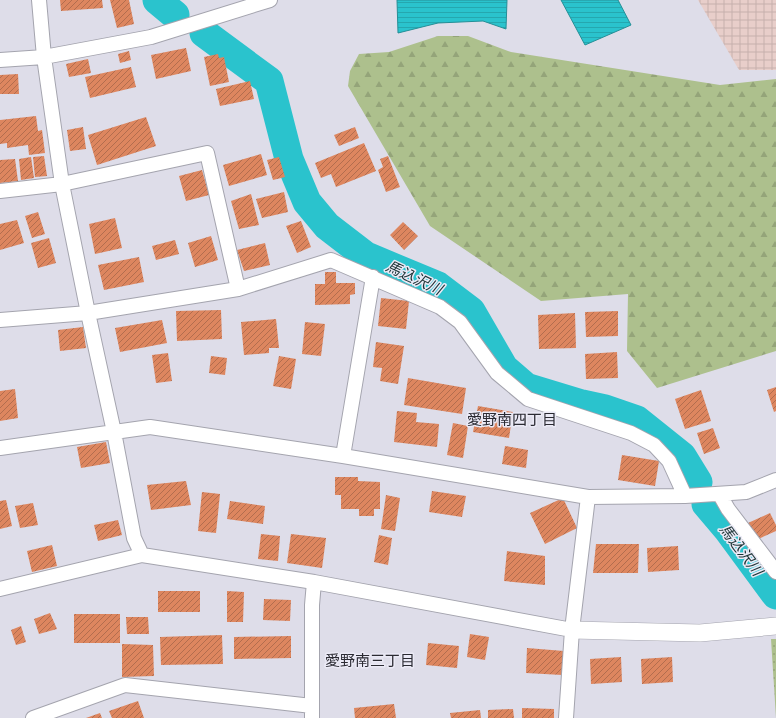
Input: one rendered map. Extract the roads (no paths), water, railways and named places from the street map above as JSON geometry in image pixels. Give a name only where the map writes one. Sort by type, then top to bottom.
[{"type":"street","points":[[40,0],[44,57],[62,184],[114,432],[134,538],[142,555]]},
{"type":"street","points":[[0,60],[44,57],[151,36],[270,0]]},
{"type":"street","points":[[0,191],[62,184],[208,153],[238,289]]},
{"type":"street","points":[[0,320],[88,313],[238,289],[332,260],[440,307],[460,322],[497,373],[528,399],[630,433],[654,445],[670,461],[685,496]]},
{"type":"street","points":[[343,456],[373,277]]},
{"type":"street","points":[[0,448],[150,427],[343,456],[588,497],[685,496],[746,492],[776,480]]},
{"type":"street","points":[[720,494],[728,509],[776,572]]},
{"type":"street","points":[[568,717],[572,630],[588,497]]},
{"type":"street","points":[[0,589],[142,555],[314,582],[572,630],[700,633],[776,626]]},
{"type":"street","points":[[33,718],[125,686],[312,712],[312,605],[314,582]]},
{"type":"water","points":[[397,0],[507,0],[506,29],[483,21],[438,23],[398,33]]},
{"type":"water","points":[[561,0],[618,0],[631,25],[585,45]]},
{"type":"waterway","name":"馬込沢川","points":[[157,0],[175,15]]},
{"type":"waterway","name":"馬込沢川","points":[[204,33],[269,81],[289,159],[307,202],[327,226],[366,256],[438,286],[471,311],[504,368],[526,387],[582,404],[605,409],[637,420],[682,456],[698,482]]},
{"type":"waterway","name":"馬込沢川","points":[[706,504],[728,530],[776,595]]},
{"type":"district","name":"愛野南四丁目","points":[[512,420]]},
{"type":"district","name":"愛野南三丁目","points":[[370,661]]}]
